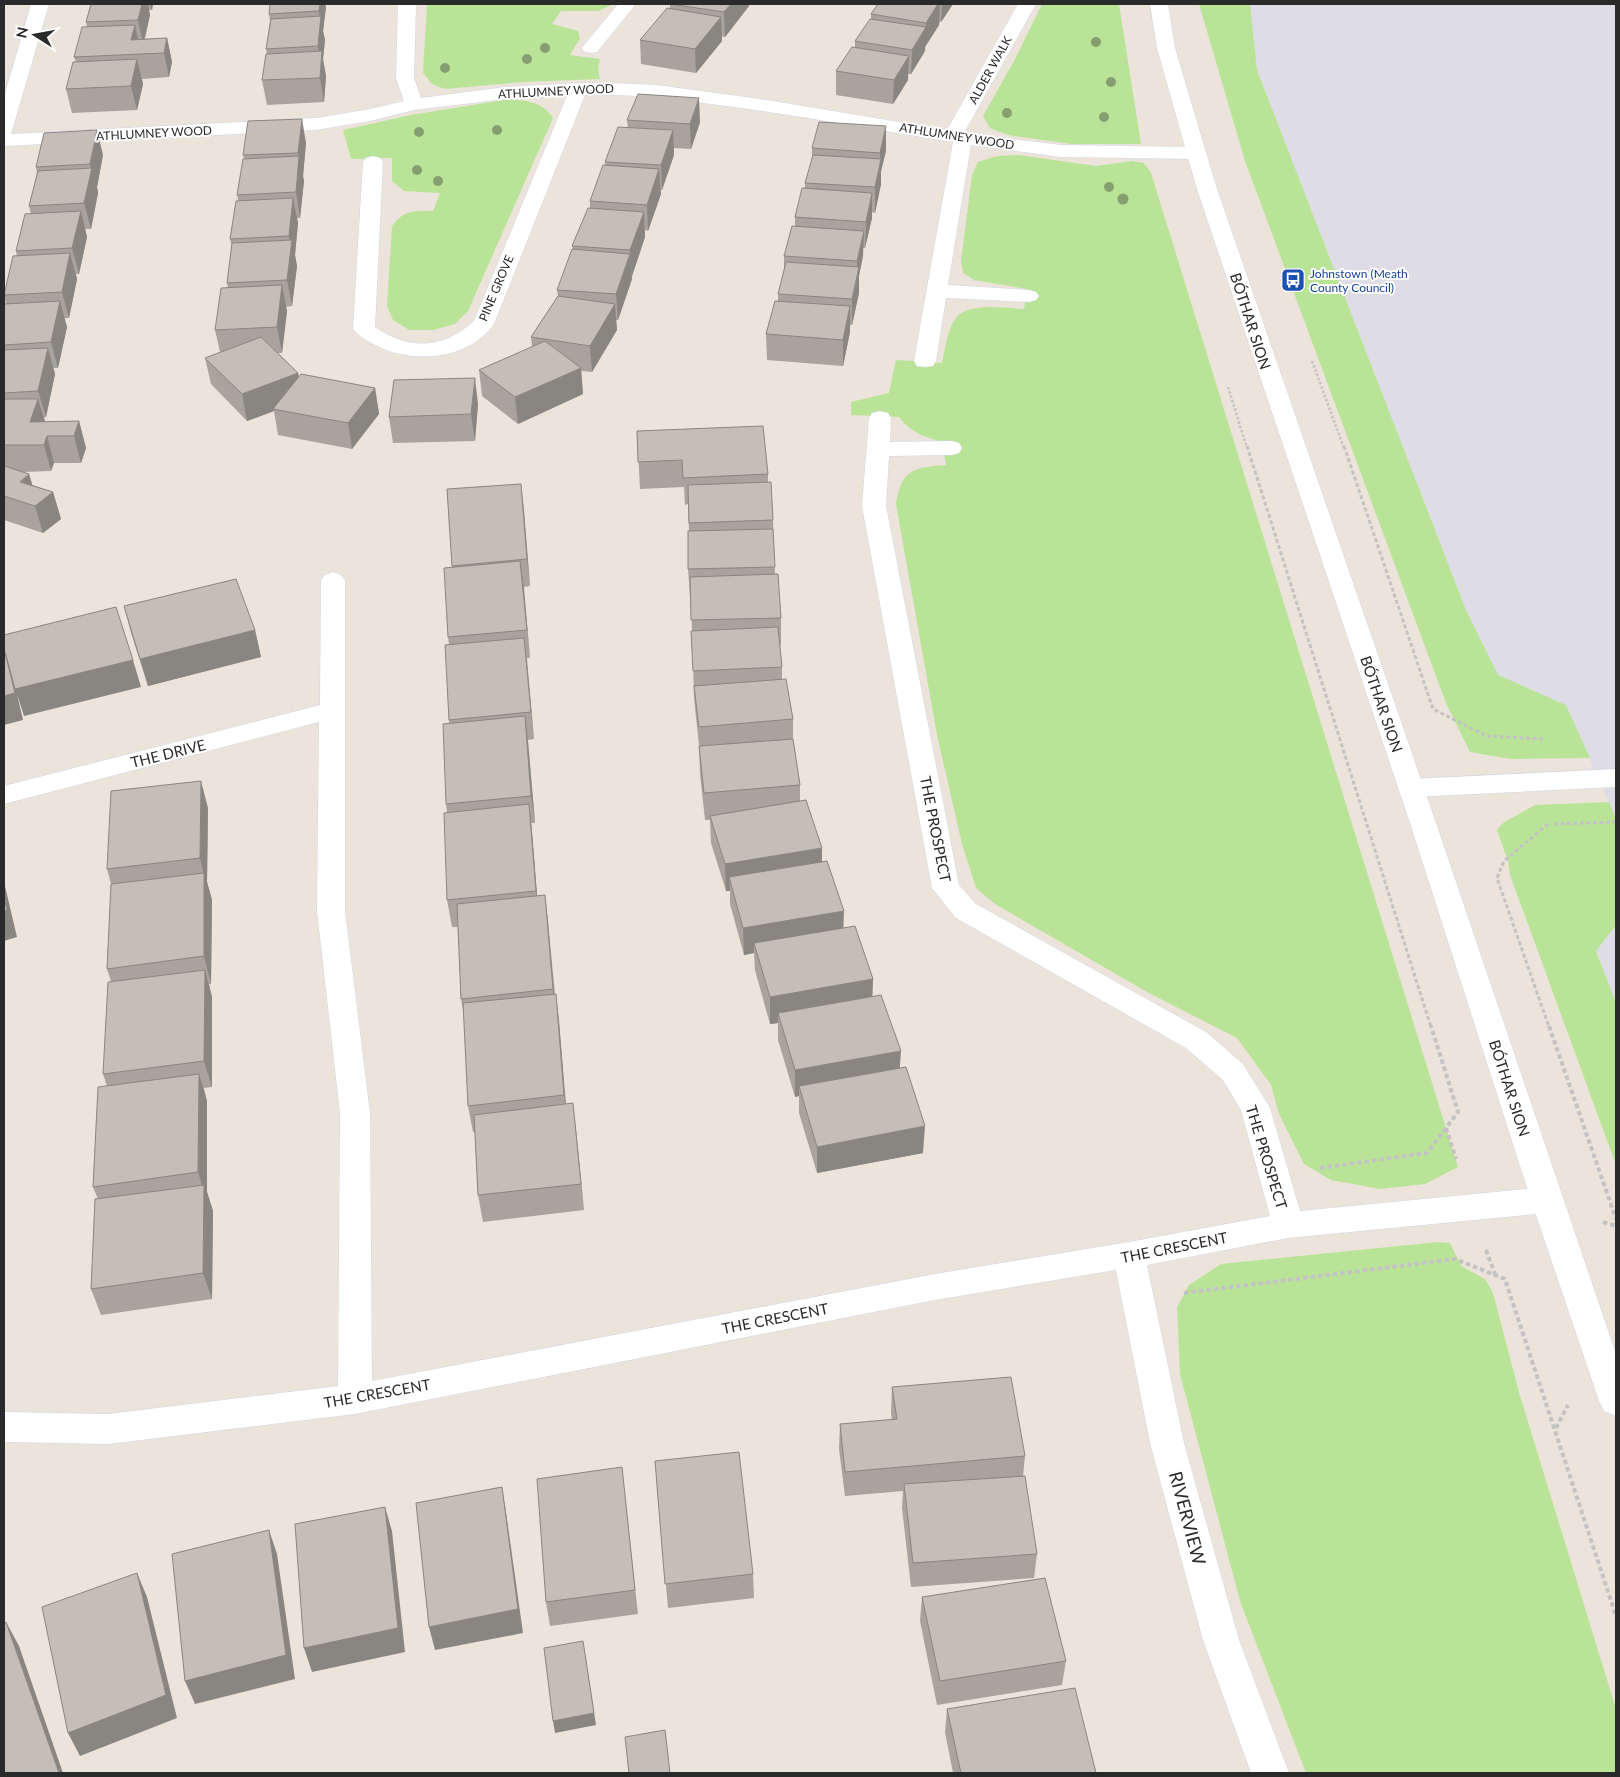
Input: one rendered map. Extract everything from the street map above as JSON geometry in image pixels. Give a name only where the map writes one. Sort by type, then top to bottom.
[{"type":"street","points":[[4,131],[20,44],[40,4]]},
{"type":"street","points":[[407,4],[405,78],[414,104]]},
{"type":"street","points":[[591,48],[627,4]]},
{"type":"street","name":"ALDER WALK","points":[[925,361],[937,291],[958,137],[1027,4]]},
{"type":"street","name":"BÓTHAR SION","points":[[1160,4],[1166,48],[1196,154],[1616,1401]]},
{"type":"street","name":"PINE GROVE","points":[[373,162],[364,329],[377,339],[398,348],[422,351],[445,347],[465,339],[482,324],[579,88]]},
{"type":"street","name":"ATHLUMNEY WOOD","points":[[4,140],[316,124],[370,115],[414,104],[505,92],[612,88],[666,92],[760,105],[958,137],[1061,151],[1196,154]]},
{"type":"street","points":[[937,291],[1029,296]]},
{"type":"street","name":"THE PROSPECT","points":[[880,418],[874,506],[946,888],[966,911],[1196,1040],[1233,1072],[1255,1108],[1288,1225]]},
{"type":"street","points":[[878,449],[951,448]]},
{"type":"street","points":[[333,580],[331,911],[355,1113],[355,1399]]},
{"type":"street","name":"THE DRIVE","points":[[4,795],[332,710]]},
{"type":"street","points":[[1411,788],[1616,778]]},
{"type":"street","name":"THE CRESCENT","points":[[4,1427],[108,1429],[355,1399],[935,1287],[1129,1255],[1288,1225],[1547,1200]]},
{"type":"street","name":"RIVERVIEW","points":[[1129,1255],[1167,1443],[1216,1621],[1270,1773]]},
{"type":"path","points":[[1309,353],[1333,414],[1433,709],[1487,736],[1547,739]]},
{"type":"path","points":[[1274,1174],[1427,1152],[1458,1112],[1318,669]]},
{"type":"path","points":[[1616,822],[1546,824],[1504,861],[1497,878],[1616,1219]]},
{"type":"path","points":[[1446,1128],[1456,1159]]},
{"type":"path","points":[[1486,1249],[1495,1275]]},
{"type":"path","points":[[1138,1299],[1455,1259],[1505,1279],[1616,1616]]},
{"type":"shaded area","points":[[1250,4],[1616,4],[1616,819],[1566,705],[1498,675],[1466,610],[1257,70]]},
{"type":"shaded area","points":[[1616,925],[1616,1003],[1596,950]]},
{"type":"green space","points":[[427,4],[614,4],[598,11],[561,11],[552,24],[578,31],[580,38],[570,55],[600,59],[598,69],[600,79],[523,82],[445,89],[432,84],[423,73]]},
{"type":"green space","points":[[1042,4],[1119,4],[1141,144],[1072,144],[1008,135],[990,128],[983,116],[1014,61]]},
{"type":"green space","points":[[1199,4],[1250,4],[1257,70],[1466,610],[1498,675],[1566,705],[1590,758],[1511,759],[1470,752],[1446,703],[1245,161]]},
{"type":"green space","points":[[510,99],[540,105],[553,118],[468,311],[455,324],[433,330],[409,330],[393,320],[387,306],[392,226],[401,216],[410,212],[433,211],[440,193],[404,191],[392,181],[392,158],[351,159],[343,130],[411,115]]},
{"type":"green space","points":[[1019,155],[1096,166],[1132,161],[1144,163],[1151,173],[1458,1167],[1425,1184],[1380,1189],[1331,1180],[1304,1164],[1279,1114],[1271,1085],[1237,1038],[1147,992],[995,904],[976,888],[962,844],[937,735],[896,504],[901,484],[911,472],[925,467],[946,465],[942,442],[913,430],[899,417],[851,415],[851,402],[889,393],[896,360],[942,363],[950,328],[956,318],[962,313],[988,307],[1024,309],[1027,289],[974,280],[963,273],[961,261],[972,175],[978,162],[997,156]]},
{"type":"green space","points":[[1609,802],[1616,819],[1616,925],[1596,951],[1616,1003],[1616,1165],[1510,875],[1508,861],[1497,830],[1503,823],[1535,805]]},
{"type":"green space","points":[[1438,1242],[1450,1243],[1461,1266],[1485,1279],[1493,1293],[1520,1396],[1616,1709],[1616,1773],[1306,1773],[1240,1601],[1180,1374],[1177,1307],[1189,1285],[1221,1264]]},
{"type":"building","points":[[91,4],[142,4],[138,20],[86,22]]},
{"type":"building","points":[[270,4],[320,4],[319,11],[269,14]]},
{"type":"building","points":[[670,4],[731,4],[724,12]]},
{"type":"building","points":[[878,4],[938,4],[926,23],[871,14]]},
{"type":"building","points":[[667,8],[721,17],[695,49],[640,40]]},
{"type":"building","points":[[321,16],[318,46],[266,49],[271,19]]},
{"type":"building","points":[[870,19],[926,27],[912,50],[855,41]]},
{"type":"building","points":[[135,25],[131,40],[167,38],[164,53],[74,57],[82,27]]},
{"type":"building","points":[[852,47],[909,56],[894,80],[836,71]]},
{"type":"building","points":[[322,51],[320,78],[262,80],[266,54]]},
{"type":"building","points":[[137,59],[131,86],[66,89],[73,62]]},
{"type":"building","points":[[638,94],[699,98],[690,124],[627,120]]},
{"type":"building","points":[[302,119],[298,153],[243,155],[248,121]]},
{"type":"building","points":[[819,122],[886,126],[880,153],[812,148]]},
{"type":"building","points":[[618,127],[673,130],[661,165],[605,162]]},
{"type":"building","points":[[97,130],[90,164],[36,167],[44,133]]},
{"type":"building","points":[[813,155],[881,159],[875,187],[805,183]]},
{"type":"building","points":[[299,156],[296,192],[237,195],[243,159]]},
{"type":"building","points":[[603,165],[659,169],[647,205],[590,201]]},
{"type":"building","points":[[92,168],[84,203],[29,206],[38,171]]},
{"type":"building","points":[[802,188],[872,193],[866,222],[795,217]]},
{"type":"building","points":[[293,198],[289,236],[230,239],[236,201]]},
{"type":"building","points":[[588,208],[644,212],[630,250],[572,246]]},
{"type":"building","points":[[81,211],[72,248],[16,251],[25,214]]},
{"type":"building","points":[[792,226],[864,231],[857,261],[784,256]]},
{"type":"building","points":[[292,240],[287,280],[227,283],[232,243]]},
{"type":"building","points":[[572,249],[630,254],[616,294],[557,290]]},
{"type":"building","points":[[70,253],[62,292],[4,295],[13,256]]},
{"type":"building","points":[[786,262],[859,267],[852,299],[778,294]]},
{"type":"building","points":[[282,285],[277,327],[215,330],[221,288]]},
{"type":"building","points":[[558,296],[615,304],[590,346],[531,337]]},
{"type":"building","points":[[60,301],[51,342],[4,345],[4,304]]},
{"type":"building","points":[[775,301],[850,306],[843,340],[766,334]]},
{"type":"building","points":[[261,337],[298,373],[242,394],[205,358]]},
{"type":"building","points":[[545,341],[581,368],[515,397],[479,370]]},
{"type":"building","points":[[48,348],[38,391],[4,393],[4,350]]},
{"type":"building","points":[[301,374],[375,388],[348,423],[273,409]]},
{"type":"building","points":[[475,378],[471,414],[389,417],[394,380]]},
{"type":"building","points":[[4,399],[38,399],[30,422],[79,421],[74,436],[47,436],[44,445],[4,445]]},
{"type":"building","points":[[763,426],[768,474],[683,478],[682,460],[638,462],[637,431]]},
{"type":"building","points":[[4,466],[29,474],[20,482],[53,492],[35,506],[4,496]]},
{"type":"building","points":[[771,482],[773,520],[689,523],[688,485]]},
{"type":"building","points":[[521,484],[527,559],[452,566],[447,489]]},
{"type":"building","points":[[773,529],[775,567],[688,569],[688,531]]},
{"type":"building","points":[[520,561],[527,630],[448,637],[444,568]]},
{"type":"building","points":[[778,574],[781,618],[691,620],[690,577]]},
{"type":"building","points":[[236,579],[255,630],[140,659],[124,606]]},
{"type":"building","points":[[116,607],[133,660],[15,689],[5,652],[15,693],[4,696],[4,635]]},
{"type":"building","points":[[778,627],[782,667],[693,671],[691,631]]},
{"type":"building","points":[[524,638],[531,712],[449,720],[445,645]]},
{"type":"building","points":[[786,679],[793,719],[699,727],[694,686]]},
{"type":"building","points":[[525,716],[531,796],[446,804],[443,724]]},
{"type":"building","points":[[793,739],[800,785],[704,793],[699,746]]},
{"type":"building","points":[[201,781],[200,858],[107,869],[111,791]]},
{"type":"building","points":[[806,800],[822,848],[725,864],[710,816]]},
{"type":"building","points":[[529,804],[536,891],[447,900],[444,813]]},
{"type":"building","points":[[827,861],[844,911],[743,928],[729,877]]},
{"type":"building","points":[[204,873],[204,956],[107,969],[111,884]]},
{"type":"building","points":[[545,895],[553,989],[461,999],[457,904]]},
{"type":"building","points":[[4,896],[7,910],[4,911]]},
{"type":"building","points":[[855,926],[873,979],[770,997],[754,943]]},
{"type":"building","points":[[205,970],[204,1061],[103,1074],[108,982]]},
{"type":"building","points":[[556,994],[564,1095],[468,1106],[463,1003]]},
{"type":"building","points":[[881,995],[901,1051],[795,1070],[778,1013]]},
{"type":"building","points":[[906,1067],[925,1126],[817,1147],[799,1086]]},
{"type":"building","points":[[199,1074],[198,1172],[93,1187],[98,1087]]},
{"type":"building","points":[[573,1103],[581,1184],[478,1195],[474,1115]]},
{"type":"building","points":[[204,1185],[203,1273],[91,1289],[95,1199]]},
{"type":"building","points":[[1011,1377],[1025,1456],[845,1472],[840,1424],[897,1419],[892,1387]]},
{"type":"building","points":[[739,1452],[753,1574],[665,1584],[655,1461]]},
{"type":"building","points":[[622,1467],[635,1590],[546,1602],[537,1479]]},
{"type":"building","points":[[1025,1476],[1037,1554],[913,1563],[904,1484]]},
{"type":"building","points":[[502,1487],[518,1609],[429,1627],[416,1503]]},
{"type":"building","points":[[385,1507],[398,1628],[304,1648],[295,1524]]},
{"type":"building","points":[[269,1530],[286,1655],[185,1681],[172,1554]]},
{"type":"building","points":[[137,1573],[166,1695],[68,1733],[42,1607]]},
{"type":"building","points":[[1045,1578],[1066,1661],[940,1681],[922,1597]]},
{"type":"building","points":[[6,1622],[59,1773],[4,1773],[4,1624]]},
{"type":"building","points":[[583,1641],[594,1713],[553,1721],[544,1648]]},
{"type":"building","points":[[1075,1688],[1096,1773],[961,1773],[947,1709]]},
{"type":"building","points":[[665,1730],[670,1773],[629,1773],[625,1737]]},
{"type":"place","name":"Johnstown (Meath County Council)","points":[[1293,280]]}]
